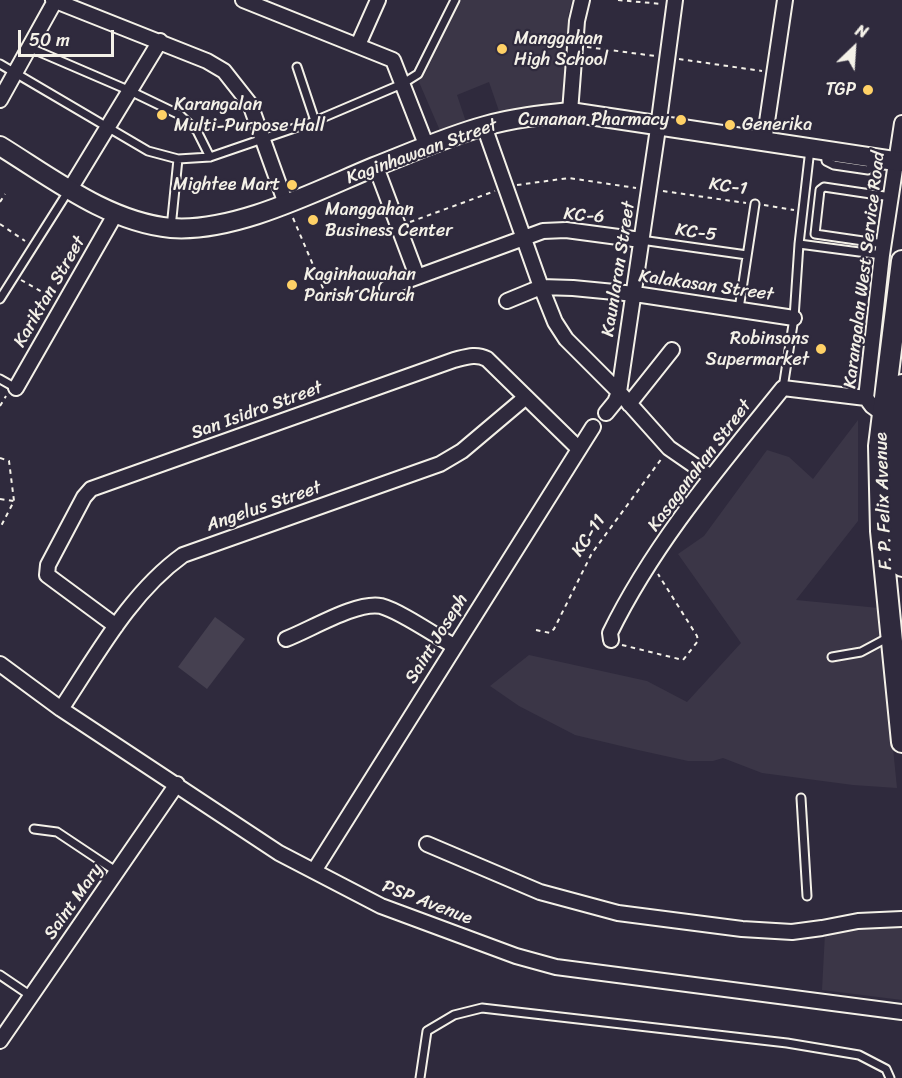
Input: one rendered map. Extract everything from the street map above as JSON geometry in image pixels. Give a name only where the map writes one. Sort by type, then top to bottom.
[{"type":"main road","name":"F. P. Felix Avenue","points":[[902,261],[898,330],[879,446],[880,511],[901,712],[902,742]]},
{"type":"main road","name":"F. P. Felix Avenue","points":[[902,385],[894,454],[902,566]]},
{"type":"street","points":[[0,100],[54,0],[160,41],[207,61],[224,71],[250,104],[287,209]]},
{"type":"street","points":[[243,0],[393,60],[427,147]]},
{"type":"street","points":[[358,45],[378,0]]},
{"type":"street","points":[[570,112],[577,21],[582,0]]},
{"type":"street","points":[[764,142],[785,0]]},
{"type":"street","name":"Kaunlaran Street","points":[[606,413],[615,402],[619,392],[674,2]]},
{"type":"street","points":[[70,189],[128,90],[160,41]]},
{"type":"street","name":"Kaginhawaan Street","points":[[0,146],[70,189],[116,213],[144,223],[171,228],[194,228],[287,209],[376,167],[484,126],[532,116],[570,112],[899,162]]},
{"type":"street","name":"Karangalan West Service Road","points":[[883,414],[866,398],[883,250],[899,162],[902,123]]},
{"type":"street","points":[[484,126],[555,322],[566,339],[619,392],[669,448],[711,477]]},
{"type":"street","points":[[376,167],[417,276]]},
{"type":"street","name":"Kariktan Street","points":[[16,388],[116,213]]},
{"type":"street","name":"KC-6","points":[[387,288],[543,231],[566,230],[641,240]]},
{"type":"street","points":[[507,301],[541,287]]},
{"type":"street","name":"Kalakasan Street","points":[[541,287],[634,294],[794,318]]},
{"type":"street","points":[[629,404],[672,350]]},
{"type":"street","name":"San Isidro Street","points":[[116,626],[47,575],[48,565],[84,497],[91,489],[466,357],[481,355],[487,358],[579,450]]},
{"type":"street","points":[[783,388],[866,398]]},
{"type":"street","name":"Kasaganahan Street","points":[[610,640],[610,633],[628,595],[711,477],[783,388]]},
{"type":"street","name":"Angelus Street","points":[[61,709],[116,626],[147,586],[164,568],[183,555],[440,464],[462,452],[526,397]]},
{"type":"street","name":"Saint Joseph","points":[[314,871],[593,427]]},
{"type":"street","points":[[286,639],[356,608],[370,605],[390,610],[454,646]]},
{"type":"street","name":"PSP Avenue","points":[[0,664],[61,709],[279,853],[381,906],[516,956],[556,967],[902,1012]]},
{"type":"street","name":"Saint Mary","points":[[0,1041],[177,784]]},
{"type":"street","points":[[427,844],[540,892],[618,914],[742,929],[792,932],[858,921],[902,919]]},
{"type":"lane","points":[[0,64],[148,151],[178,159],[210,157],[315,121],[402,84],[418,74],[455,0]]},
{"type":"lane","points":[[28,47],[180,115],[197,131],[210,157]]},
{"type":"lane","points":[[297,67],[315,121]]},
{"type":"lane","points":[[783,388],[794,318],[803,211],[818,150]]},
{"type":"lane","points":[[171,228],[178,159]]},
{"type":"lane","points":[[883,250],[815,234],[820,190],[825,187],[891,197]]},
{"type":"lane","points":[[0,299],[70,189]]},
{"type":"lane","points":[[739,309],[755,204]]},
{"type":"lane","name":"KC-5","points":[[641,240],[747,255]]},
{"type":"lane","points":[[799,244],[883,250]]},
{"type":"lane","points":[[0,379],[16,388]]},
{"type":"lane","points":[[832,657],[861,652],[892,635]]},
{"type":"lane","points":[[801,798],[807,896]]},
{"type":"lane","points":[[34,829],[57,832],[117,872]]},
{"type":"lane","points":[[0,975],[31,996]]},
{"type":"lane","points":[[420,1078],[427,1030],[454,1016],[482,1008],[775,1042],[859,1055],[886,1069],[890,1078]]},
{"type":"path","points":[[618,0],[674,2]]},
{"type":"path","name":"KC-1","points":[[649,189],[803,211]]},
{"type":"path","points":[[0,202],[5,195]]},
{"type":"path","points":[[287,209],[328,300],[357,291],[387,288]]},
{"type":"path","points":[[0,224],[32,246]]},
{"type":"path","points":[[14,276],[64,304]]},
{"type":"path","name":"KC-11","points":[[536,630],[553,631],[592,553],[669,448]]},
{"type":"path","points":[[0,458],[9,460],[14,501],[0,528]]},
{"type":"path","points":[[0,498],[14,501]]},
{"type":"path","points":[[610,640],[616,644],[679,660],[683,660],[698,641],[651,562]]},
{"type":"shaded area","name":"Manggahan High School","points":[[461,0],[572,0],[568,16],[569,100],[500,114],[489,82],[457,95],[466,122],[441,133],[419,82]]},
{"type":"shaded area","points":[[858,420],[858,521],[796,600],[879,608],[897,788],[853,785],[762,773],[723,758],[713,761],[688,761],[575,735],[519,706],[490,686],[529,655],[647,681],[687,702],[741,643],[678,554],[704,536],[767,450],[789,457],[813,479]]},
{"type":"shaded area","points":[[215,617],[245,639],[207,689],[178,667]]},
{"type":"shaded area","points":[[849,924],[902,925],[902,1000],[822,990],[825,933]]},
{"type":"place","name":"Manggahan High School","points":[[502,49]]},
{"type":"place","name":"TGP","points":[[868,90]]},
{"type":"place","name":"Karangalan Multi-Purpose Hall","points":[[162,115]]},
{"type":"place","name":"Cunanan Pharmacy","points":[[681,120]]},
{"type":"place","name":"Generika","points":[[730,125]]},
{"type":"place","name":"Mightee Mart","points":[[292,185]]},
{"type":"place","name":"Manggahan Business Center","points":[[313,220]]},
{"type":"place","name":"Kaginhawahan Parish Church","points":[[292,285]]},
{"type":"place","name":"Robinsons Supermarket","points":[[821,349]]}]
